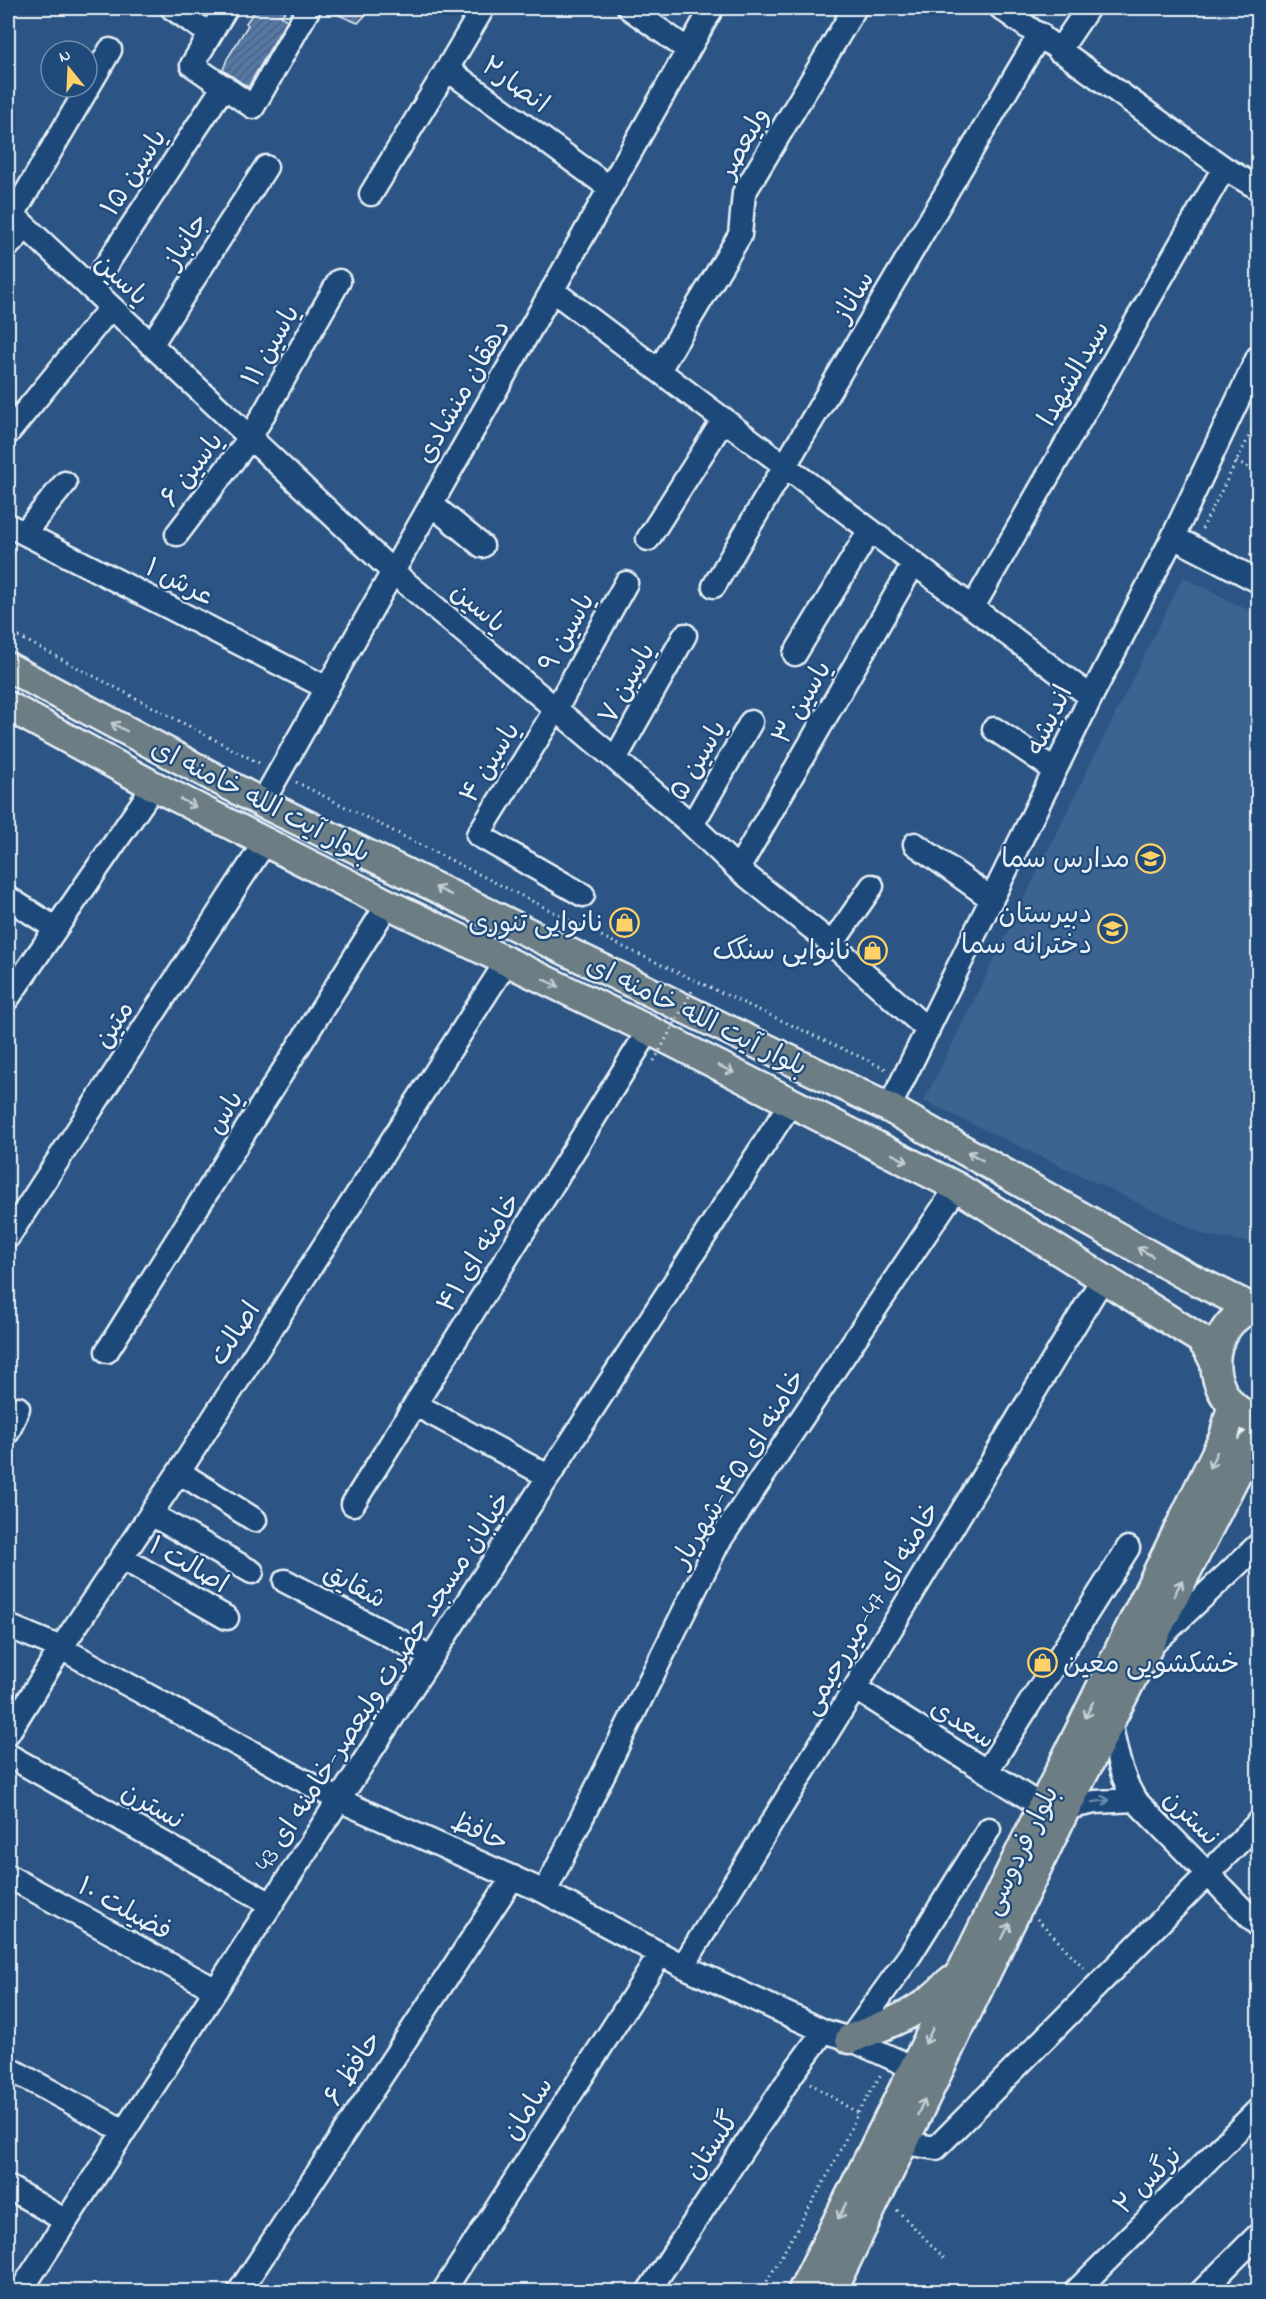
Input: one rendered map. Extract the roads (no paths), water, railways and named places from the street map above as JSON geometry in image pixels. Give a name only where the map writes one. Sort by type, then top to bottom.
[{"type":"main road","name":"بلوار آیت الله خامنه ای","points":[[8,668],[262,803],[889,1108],[1185,1275],[1255,1307]]},
{"type":"main road","name":"بلوار آیت الله خامنه ای","points":[[8,706],[154,786],[388,904],[792,1101],[957,1187],[1200,1339],[1215,1363],[1220,1386],[1232,1406]]},
{"type":"main road","points":[[1156,1311],[1168,1314],[1180,1308],[1187,1286],[1185,1275]]},
{"type":"main road","points":[[1215,1363],[1216,1352],[1225,1330],[1233,1321],[1255,1307]]},
{"type":"main road","points":[[1232,1406],[1241,1413],[1258,1420]]},
{"type":"main road","name":"بلوار فردوسی","points":[[831,2292],[905,2143],[913,2068],[1054,1807],[1224,1437],[1232,1406]]},
{"type":"main road","name":"بلوار فردوسی","points":[[802,2292],[964,1964],[1054,1807],[1110,1722],[1249,1449],[1258,1439]]},
{"type":"main road","points":[[837,2035],[913,2013],[933,1999],[964,1964]]},
{"type":"street","points":[[172,8],[210,34]]},
{"type":"street","points":[[226,8],[192,65],[253,107],[309,8]]},
{"type":"street","name":"انصار۲","points":[[483,8],[447,69],[610,188]]},
{"type":"street","points":[[629,8],[688,50]]},
{"type":"street","name":"دهقان منشادی","points":[[262,803],[712,8]]},
{"type":"street","name":"ولیعصر","points":[[659,370],[740,235],[744,193],[855,8]]},
{"type":"street","points":[[1001,8],[1224,168],[1258,188]]},
{"type":"street","points":[[1059,51],[1088,8]]},
{"type":"street","name":"ساناز","points":[[714,586],[1040,34]]},
{"type":"street","points":[[8,246],[15,218],[110,50]]},
{"type":"street","points":[[371,194],[447,69]]},
{"type":"street","name":"یاسین ۱۵","points":[[91,288],[224,86]]},
{"type":"street","name":"جانباز","points":[[151,345],[266,167]]},
{"type":"street","name":"سیدالشهدا","points":[[973,607],[1224,168]]},
{"type":"street","name":"یاسین","points":[[15,218],[393,572],[692,825],[738,870],[832,944],[928,1030]]},
{"type":"street","name":"یاسین ۱۱","points":[[250,438],[339,281]]},
{"type":"street","points":[[552,290],[1091,697]]},
{"type":"street","points":[[8,433],[111,307]]},
{"type":"street","name":"اندیشه","points":[[889,1108],[1091,697],[1173,537],[1258,357]]},
{"type":"street","points":[[648,539],[724,419]]},
{"type":"street","name":"یاسین ۶","points":[[177,534],[250,438]]},
{"type":"street","points":[[16,529],[65,483]]},
{"type":"street","points":[[431,504],[482,546]]},
{"type":"street","name":"عرش ۱","points":[[16,529],[327,688]]},
{"type":"street","points":[[795,654],[870,530]]},
{"type":"street","points":[[1173,537],[1258,581]]},
{"type":"street","name":"یاسین ۳","points":[[738,870],[914,563]]},
{"type":"street","name":"یاسین ۹","points":[[556,709],[626,583]]},
{"type":"street","name":"یاسین ۷","points":[[615,759],[686,635]]},
{"type":"street","name":"یاسین ۴","points":[[556,709],[478,835],[583,895]]},
{"type":"street","name":"یاسین ۵","points":[[692,825],[751,722]]},
{"type":"street","points":[[994,729],[1056,770]]},
{"type":"street","points":[[8,998],[154,786]]},
{"type":"street","name":"متین","points":[[8,1237],[265,842]]},
{"type":"street","points":[[915,844],[992,899]]},
{"type":"street","points":[[832,944],[872,886]]},
{"type":"street","points":[[8,898],[55,928]]},
{"type":"street","name":"یاس","points":[[107,1351],[388,904]]},
{"type":"street","name":"اصالت","points":[[8,1733],[507,961]]},
{"type":"street","name":"خامنه ای ۴۱","points":[[353,1504],[649,1030]]},
{"type":"street","name":"خیابان مسجد حضرت ولیعصر-خامنه ای 43","points":[[20,2292],[792,1101]]},
{"type":"street","name":"خامنه ای ۴۵-شهریار","points":[[545,1892],[718,1543],[957,1187]]},
{"type":"street","name":"خامنه ای 47-میررحیمی","points":[[683,1966],[855,1688],[1103,1278]]},
{"type":"street","points":[[416,1406],[548,1476]]},
{"type":"street","points":[[8,1432],[18,1408]]},
{"type":"street","points":[[178,1472],[255,1520]]},
{"type":"street","points":[[151,1514],[252,1572]]},
{"type":"street","points":[[1146,1650],[1258,1545]]},
{"type":"street","points":[[987,1772],[1128,1548]]},
{"type":"street","name":"اصالت ۱","points":[[122,1558],[227,1618]]},
{"type":"street","name":"شقایق","points":[[285,1581],[431,1657]]},
{"type":"street","name":"حافظ","points":[[8,1626],[61,1648],[339,1800],[545,1892],[683,1966],[913,2068]]},
{"type":"street","name":"سعدی","points":[[855,1688],[987,1772],[1054,1807]]},
{"type":"street","name":"نسترن","points":[[1110,1722],[1119,1767],[1127,1788],[1258,1925]]},
{"type":"street","name":"نسترن","points":[[8,1755],[271,1904]]},
{"type":"street","name":"نسترن","points":[[1054,1807],[1136,1800]]},
{"type":"street","points":[[905,2143],[936,2148],[1258,1823]]},
{"type":"street","name":"گلستان","points":[[648,2292],[793,2073],[837,2035],[910,1955],[989,1829]]},
{"type":"street","name":"فضیلت ۱۰","points":[[8,1876],[216,1990]]},
{"type":"street","name":"حافظ ۶","points":[[239,2292],[513,1877]]},
{"type":"street","name":"سامان","points":[[443,2292],[660,1954]]},
{"type":"street","points":[[8,2068],[124,2131]]},
{"type":"street","name":"نرگس ۲","points":[[1075,2292],[1258,2110]]},
{"type":"street","points":[[8,2187],[66,2221]]},
{"type":"street","points":[[1201,2292],[1258,2235]]},
{"type":"place","name":"مدارس سما","points":[[1151,858]]},
{"type":"place","name":"نانوایی تنوری","points":[[625,922]]},
{"type":"place","name":"دبیرستان دخترانه سما","points":[[1113,929]]},
{"type":"place","name":"نانوایی سنگک","points":[[873,950]]},
{"type":"place","name":"خشکشویی معین","points":[[1042,1663]]}]
